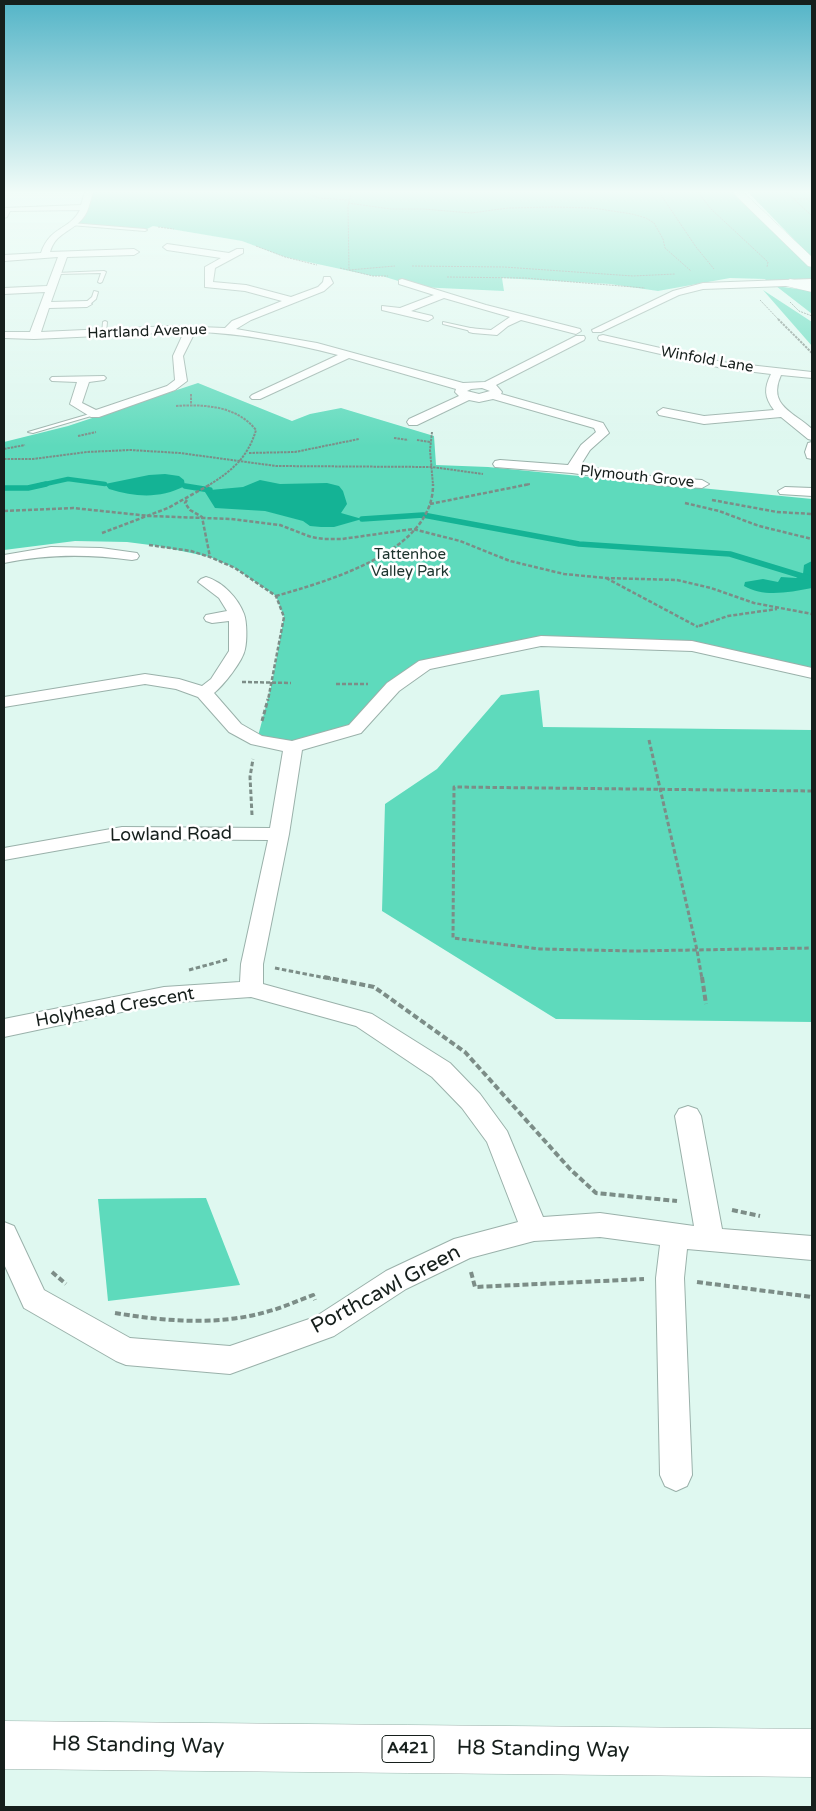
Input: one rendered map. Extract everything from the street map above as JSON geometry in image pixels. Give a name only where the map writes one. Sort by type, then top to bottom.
[{"type":"main road","points":[[790,283],[812,288]]},
{"type":"main road","name":"H8 Standing Way","points":[[4,1745],[812,1753]]},
{"type":"street","points":[[34,336],[56,277]]},
{"type":"street","points":[[209,277],[208,285],[246,288],[293,301]]},
{"type":"street","points":[[226,331],[236,324],[321,289],[328,283],[327,279]]},
{"type":"street","points":[[402,282],[422,285],[444,294],[578,335],[600,334],[676,293],[703,286],[812,282]]},
{"type":"street","points":[[4,291],[51,289]]},
{"type":"street","points":[[402,311],[444,294]]},
{"type":"street","points":[[46,306],[87,304]]},
{"type":"street","points":[[386,308],[428,318]]},
{"type":"street","points":[[473,330],[492,336],[504,324],[519,317]]},
{"type":"street","name":"Hartland Avenue","points":[[4,335],[34,336],[105,327],[226,331],[285,338],[347,355],[465,392]]},
{"type":"street","points":[[84,379],[76,404],[94,414],[171,388],[181,381],[178,356],[191,329]]},
{"type":"street","name":"Winfold Lane","points":[[600,334],[700,360],[777,372],[812,375]]},
{"type":"street","points":[[414,422],[474,385],[489,390],[578,335]]},
{"type":"street","points":[[256,398],[347,355]]},
{"type":"street","points":[[777,372],[772,380],[771,399],[782,413],[804,426],[812,436]]},
{"type":"street","points":[[56,379],[100,378]]},
{"type":"street","name":"Plymouth Grove","points":[[489,390],[599,426],[603,433],[585,448],[572,469]]},
{"type":"street","points":[[663,412],[704,420],[782,413]]},
{"type":"street","points":[[812,446],[812,454]]},
{"type":"street","name":"Plymouth Grove","points":[[500,464],[572,469],[657,481],[702,484]]},
{"type":"street","points":[[785,491],[812,492]]},
{"type":"street","points":[[4,559],[17,555],[132,556]]},
{"type":"street","points":[[206,582],[225,595],[237,615],[237,651],[211,688]]},
{"type":"street","points":[[212,618],[237,615]]},
{"type":"street","points":[[211,688],[234,728],[257,740],[292,747],[355,729],[393,687],[425,665],[541,641],[692,646],[812,673]]},
{"type":"street","points":[[4,702],[144,679],[211,688]]},
{"type":"street","points":[[251,989],[252,964],[279,834],[292,747]]},
{"type":"street","name":"Lowland Road","points":[[4,854],[122,833],[279,834]]},
{"type":"street","name":"Holyhead Crescent","points":[[4,1028],[164,995],[251,989],[364,1020],[441,1070],[471,1101],[498,1138],[534,1229]]},
{"type":"street","points":[[688,1116],[711,1240]]},
{"type":"street","name":"Porthcawl Green","points":[[4,1234],[34,1299],[126,1351],[230,1360],[324,1327],[396,1280],[464,1248],[534,1229],[600,1226],[711,1240],[812,1248]]},
{"type":"street","points":[[675,1235],[670,1278],[676,1475]]},
{"type":"lane","points":[[100,282],[102,277]]},
{"type":"lane","points":[[87,304],[94,298],[96,292]]},
{"type":"lane","points":[[445,323],[473,330]]},
{"type":"lane","points":[[31,432],[94,414]]},
{"type":"path","points":[[446,277],[525,278],[640,287]]},
{"type":"path","points":[[726,277],[756,296],[812,353]]},
{"type":"path","points":[[766,277],[765,280],[799,310],[812,316]]},
{"type":"path","points":[[97,534],[150,516],[187,499],[239,462],[254,444],[256,430],[246,418],[212,407],[173,407]]},
{"type":"path","points":[[276,596],[355,570],[395,545],[413,528],[430,504],[432,467],[430,442],[433,429]]},
{"type":"path","points":[[75,437],[97,432]]},
{"type":"path","points":[[249,452],[295,452],[359,439]]},
{"type":"path","points":[[4,449],[31,444]]},
{"type":"path","points":[[4,459],[33,459],[79,453],[130,450],[180,453],[276,466],[432,467],[489,475]]},
{"type":"path","points":[[525,481],[534,483]]},
{"type":"path","points":[[187,499],[186,507],[202,517],[210,557]]},
{"type":"path","points":[[684,502],[719,511],[759,526],[812,539]]},
{"type":"path","points":[[4,511],[73,508],[150,516],[202,517],[280,525],[311,537],[324,539],[342,539],[413,528],[460,541],[536,568],[564,574],[606,578],[677,580],[711,588],[754,603],[812,614]]},
{"type":"path","points":[[143,544],[191,551],[210,557],[235,568],[276,596],[284,617],[272,683],[257,740],[250,777],[254,834]]},
{"type":"path","points":[[606,578],[698,627],[728,616],[780,609]]},
{"type":"path","points":[[692,646],[698,627]]},
{"type":"path","points":[[211,688],[291,683]]},
{"type":"path","points":[[649,740],[697,950],[706,1004]]},
{"type":"path","points":[[812,791],[454,787],[452,938],[540,949],[697,950],[812,948]]},
{"type":"path","points":[[231,950],[229,959],[374,987],[465,1052],[570,1169],[596,1193],[703,1203],[764,1217]]},
{"type":"path","points":[[464,1248],[475,1287],[670,1278],[812,1297]]},
{"type":"path","points":[[45,1266],[71,1289]]},
{"type":"path","points":[[114,1312],[156,1320],[200,1322],[260,1313],[313,1295],[324,1327]]},
{"type":"green space","points":[[384,277],[812,277],[812,282],[768,283],[765,279],[730,278],[658,291],[610,284],[502,278],[504,291],[418,287]]},
{"type":"green space","points":[[776,286],[812,291],[812,314],[807,310]]},
{"type":"green space","points":[[763,290],[812,322],[812,346]]},
{"type":"green space","name":"Tattenhoe Valley Park","points":[[198,383],[292,421],[310,414],[341,408],[434,436],[436,465],[488,467],[812,499],[812,673],[692,646],[541,641],[425,665],[355,729],[293,747],[257,740],[272,683],[284,617],[276,596],[235,568],[210,557],[158,546],[127,542],[75,541],[4,550],[4,442],[68,426]]},
{"type":"green space","points":[[539,690],[543,727],[812,730],[812,1022],[556,1019],[382,911],[385,804],[437,769],[501,695]]},
{"type":"green space","points":[[206,1198],[240,1285],[108,1301],[98,1199]]},
{"type":"shaded area","points":[[165,474],[179,476],[184,480],[185,486],[157,495],[138,495],[109,489],[105,484],[149,475]]},
{"type":"shaded area","points":[[260,480],[280,484],[327,483],[339,486],[343,491],[347,504],[341,513],[362,519],[334,527],[310,526],[303,521],[265,511],[215,508],[205,492],[243,487]]},
{"type":"shaded area","points":[[812,561],[812,588],[769,593],[752,590],[744,586],[745,582],[763,579],[778,582],[781,577],[796,578],[803,574],[804,565]]},
{"type":"waterway","points":[[41,485],[68,479],[105,484]]},
{"type":"waterway","points":[[4,488],[28,488],[46,484]]},
{"type":"waterway","points":[[185,486],[210,490]]},
{"type":"waterway","points":[[362,519],[423,515],[579,544],[730,554],[812,579]]}]
